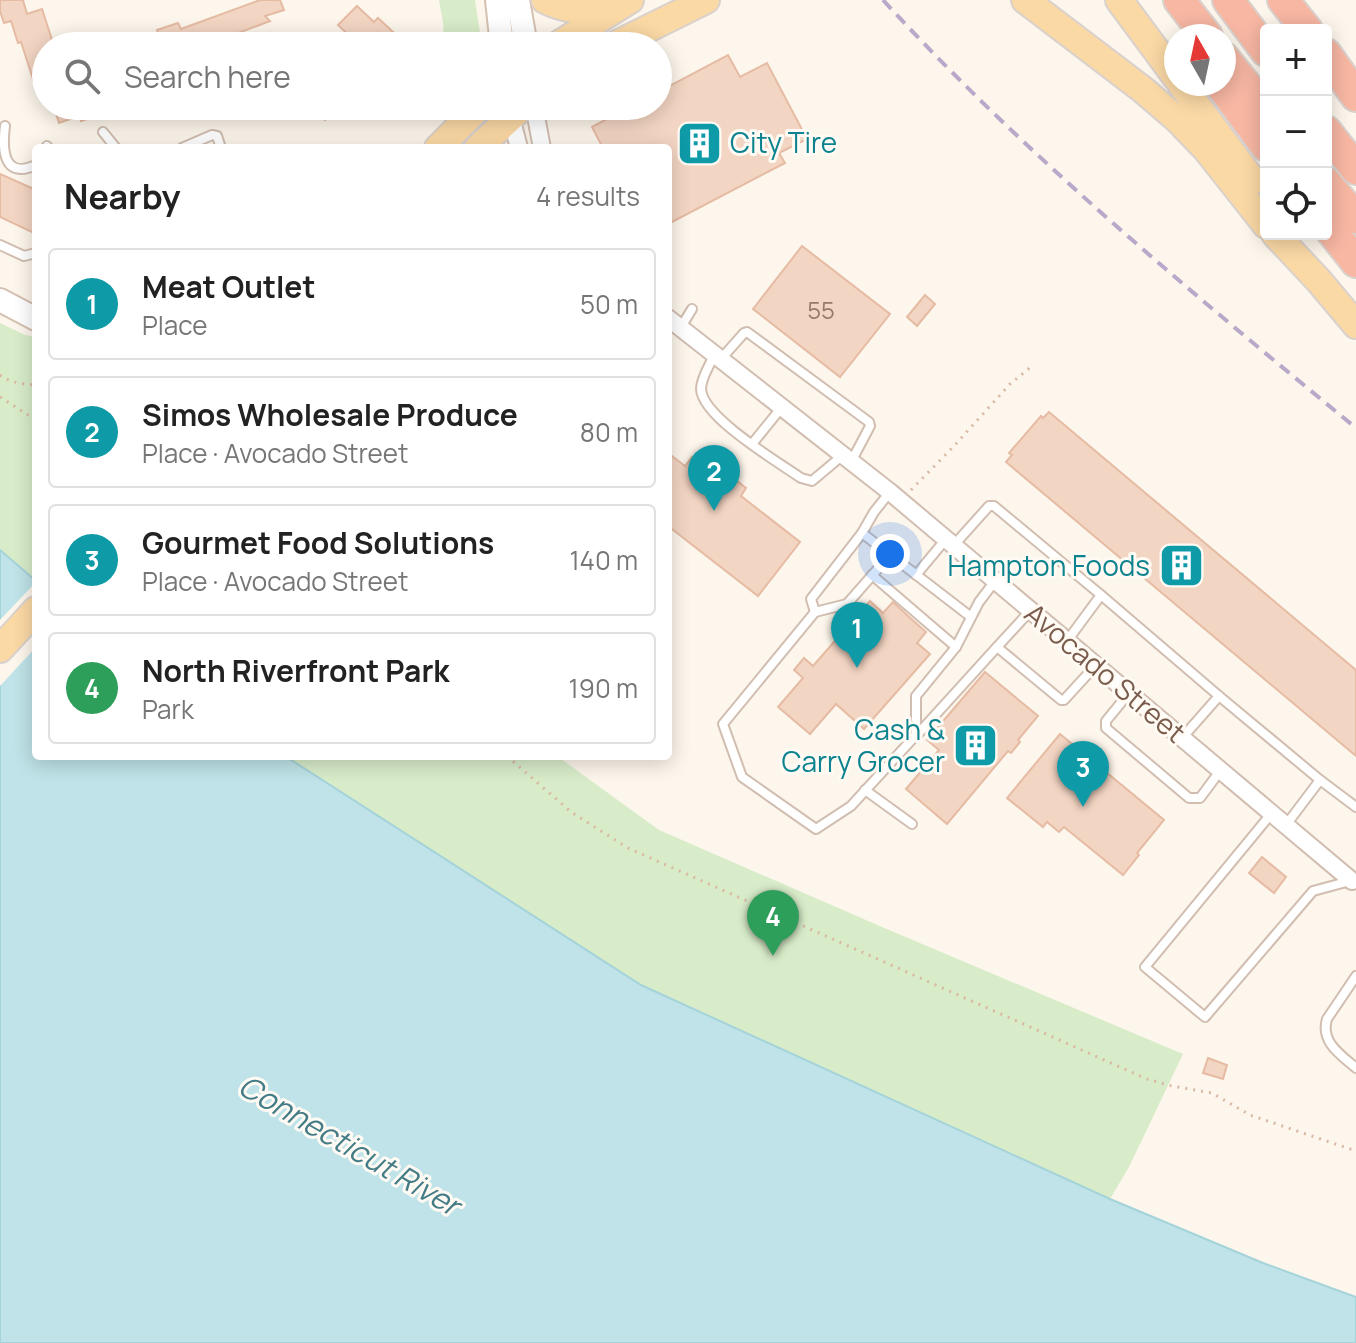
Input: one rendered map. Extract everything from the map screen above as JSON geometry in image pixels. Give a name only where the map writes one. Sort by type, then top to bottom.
[{"type":"highway","points":[[1158,0],[1175,24]]},
{"type":"highway","points":[[1179,0],[1198,24]]},
{"type":"highway","points":[[1228,0],[1260,41]]},
{"type":"highway","points":[[1283,0],[1302,24]]},
{"type":"highway","points":[[1332,60],[1356,86]]},
{"type":"highway","points":[[1332,62],[1356,96]]},
{"type":"highway","points":[[1236,73],[1260,103]]},
{"type":"highway","points":[[1229,96],[1260,138]]},
{"type":"highway","points":[[1332,119],[1356,145]]},
{"type":"highway","points":[[1332,139],[1356,169]]},
{"type":"highway","points":[[1332,190],[1356,218]]},
{"type":"highway","points":[[1332,232],[1356,262]]},
{"type":"main road","points":[[545,0],[582,11],[620,5]]},
{"type":"main road","points":[[641,32],[706,0]]},
{"type":"main road","points":[[1025,0],[1177,119],[1206,149],[1260,217]]},
{"type":"main road","points":[[1119,0],[1164,61]]},
{"type":"main road","points":[[578,32],[620,5]]},
{"type":"main road","points":[[1190,96],[1260,192]]},
{"type":"main road","points":[[442,144],[466,120]]},
{"type":"main road","points":[[482,144],[507,120]]},
{"type":"main road","points":[[1281,240],[1356,325]]},
{"type":"main road","points":[[1293,240],[1319,281]]},
{"type":"main road","points":[[0,649],[32,614]]},
{"type":"street","points":[[497,0],[500,32]]},
{"type":"street","points":[[518,0],[524,32]]},
{"type":"street","points":[[519,120],[519,144]]},
{"type":"street","points":[[525,120],[540,144]]},
{"type":"street","points":[[0,300],[32,317]]},
{"type":"street","name":"Avocado Street","points":[[674,322],[895,496],[1355,883]]},
{"type":"lane","points":[[5,126],[3,150],[6,159],[12,166],[21,169],[32,166]]},
{"type":"lane","points":[[103,132],[113,144]]},
{"type":"lane","points":[[191,144],[212,135],[217,136],[220,144]]},
{"type":"lane","points":[[0,245],[24,256],[32,254]]},
{"type":"lane","points":[[674,322],[692,309]]},
{"type":"lane","points":[[747,332],[869,422],[870,426],[847,458],[812,481],[801,478],[723,423],[705,404],[701,384],[718,356],[747,332]]},
{"type":"lane","points":[[752,444],[782,407]]},
{"type":"lane","points":[[815,612],[811,599],[862,533],[874,512],[895,496]]},
{"type":"lane","points":[[916,575],[989,506],[994,506],[1356,807]]},
{"type":"lane","points":[[862,533],[971,617]]},
{"type":"lane","points":[[890,555],[847,604],[815,612],[723,724],[742,777],[816,829],[851,806],[1030,611]]},
{"type":"lane","points":[[872,575],[956,647]]},
{"type":"lane","points":[[916,735],[916,696],[956,647],[979,602],[995,581]]},
{"type":"lane","points":[[1067,641],[1101,595]]},
{"type":"lane","points":[[997,647],[1061,700],[1096,665]]},
{"type":"lane","points":[[1129,693],[1106,721],[1106,728],[1189,798],[1200,798],[1220,771]]},
{"type":"lane","points":[[1182,738],[1219,696]]},
{"type":"lane","points":[[1285,826],[1320,780]]},
{"type":"lane","points":[[865,790],[912,824]]},
{"type":"lane","points":[[1271,814],[1145,967],[1205,1017],[1313,891],[1355,883]]},
{"type":"lane","points":[[1356,976],[1325,1026],[1326,1036],[1334,1050],[1356,1068]]},
{"type":"path","points":[[895,496],[954,446],[1010,384],[1032,366]]},
{"type":"path","points":[[0,375],[4,379],[32,384]]},
{"type":"path","points":[[0,397],[32,417]]},
{"type":"path","points":[[512,760],[571,812],[628,848],[1147,1079],[1212,1093],[1250,1115],[1356,1151]]},
{"type":"green space","points":[[439,0],[475,0],[480,32],[443,32]]},
{"type":"green space","points":[[0,323],[32,336],[32,578],[0,550]]},
{"type":"green space","points":[[291,760],[563,760],[659,830],[1183,1054],[1129,1167],[1110,1199],[641,985]]},
{"type":"water","name":"Connecticut River","points":[[0,550],[32,578],[32,760],[291,760],[641,985],[1110,1199],[1263,1263],[1356,1297],[1356,1343],[0,1343]]},
{"type":"pier","points":[[32,586],[32,651],[0,686],[0,620]]},
{"type":"building","points":[[0,0],[23,0],[27,14],[42,9],[49,32],[32,32],[32,76],[11,21],[4,23]]},
{"type":"building","points":[[260,0],[280,0],[284,10],[265,16],[270,21],[241,32],[157,30],[178,23],[181,29]]},
{"type":"building","points":[[357,6],[374,22],[378,18],[393,32],[345,32],[338,25]]},
{"type":"building","name":"City Tire","points":[[728,55],[740,77],[767,63],[807,139],[779,153],[785,163],[672,222],[672,144],[601,144],[592,127],[605,120],[672,120],[672,85]]},
{"type":"building","points":[[0,174],[32,188],[32,232],[0,217]]},
{"type":"building","points":[[802,246],[890,314],[840,377],[753,309]]},
{"type":"building","points":[[925,295],[935,304],[917,326],[907,317]]},
{"type":"building","name":"Hampton Foods","points":[[1049,412],[1356,670],[1356,756],[1006,462],[1012,455],[1009,453],[1041,416],[1043,418]]},
{"type":"building","points":[[672,456],[685,466],[692,457],[716,476],[722,469],[746,488],[741,496],[800,542],[758,596],[672,529]]},
{"type":"building","points":[[870,601],[883,613],[893,602],[926,632],[917,643],[930,654],[864,729],[836,704],[810,734],[778,707],[803,678],[794,670],[804,658],[813,666]]},
{"type":"building","name":"Cash & Carry Grocer","points":[[985,672],[1038,716],[1011,753],[1008,751],[947,824],[906,789],[939,750],[927,740]]},
{"type":"building","points":[[1060,734],[1164,820],[1123,875],[1064,827],[1059,832],[1047,822],[1043,827],[1007,798]]},
{"type":"building","points":[[1262,857],[1286,877],[1274,893],[1249,873]]},
{"type":"building","points":[[1208,1058],[1227,1065],[1223,1079],[1203,1073]]},
{"type":"railway","points":[[883,0],[1053,169],[1172,275],[1356,428]]},
{"type":"place","name":"City Tire","points":[[699,143]]},
{"type":"place","name":"Simos Wholesale Produce","points":[[714,511]]},
{"type":"place","name":"Hampton Foods","points":[[1181,566]]},
{"type":"place","name":"Meat Outlet","points":[[857,668]]},
{"type":"place","name":"Cash & Carry Grocer","points":[[976,746]]},
{"type":"place","name":"Gourmet Food Solutions","points":[[1083,807]]},
{"type":"place","name":"North Riverfront Park","points":[[773,956]]}]
